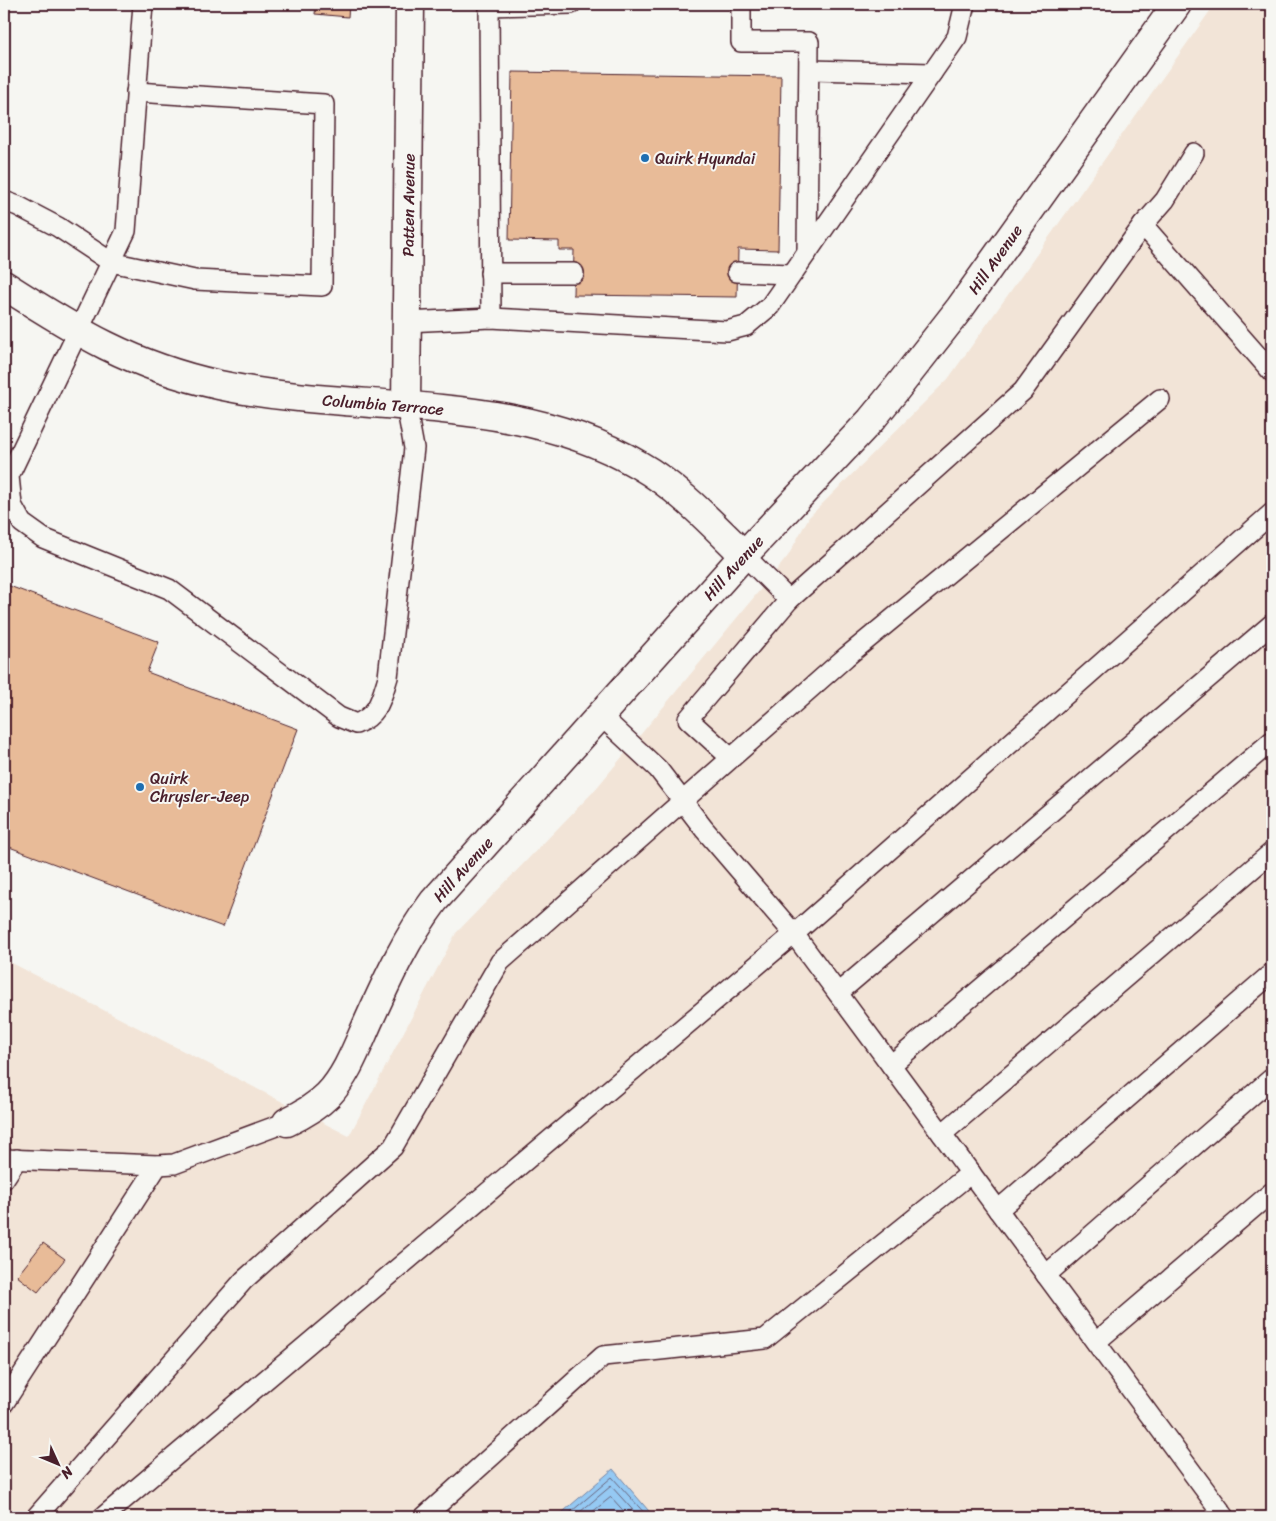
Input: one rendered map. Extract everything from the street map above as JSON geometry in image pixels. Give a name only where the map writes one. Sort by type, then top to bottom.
[{"type":"street","name":"Patten Avenue","points":[[406,405],[410,4]]},
{"type":"street","name":"Hill Avenue","points":[[287,1122],[310,1110],[329,1094],[338,1083],[354,1054],[397,958],[434,901],[744,555],[870,420],[918,363],[978,284],[1177,4]]},
{"type":"street","name":"Columbia Terrace","points":[[4,285],[78,332],[137,361],[218,385],[268,394],[406,405],[527,422],[596,443],[640,465],[662,479],[744,555]]},
{"type":"lane","points":[[143,4],[126,231],[9,476],[8,506],[22,523],[43,538],[169,590],[339,718],[356,724],[368,719],[379,704],[388,677],[414,448],[406,405]]},
{"type":"lane","points":[[491,318],[488,6],[571,4]]},
{"type":"lane","points":[[741,4],[741,42],[809,42],[807,253]]},
{"type":"lane","points":[[406,322],[491,318],[728,331],[746,326],[770,306],[957,37],[965,4]]},
{"type":"lane","points":[[810,70],[932,73]]},
{"type":"lane","points":[[4,201],[18,206],[58,227],[111,262],[194,280],[322,286],[324,104],[136,92]]},
{"type":"lane","points":[[731,758],[688,719],[789,600],[1023,391],[1143,225],[1164,200],[1194,153]]},
{"type":"lane","points":[[1143,225],[1272,372]]},
{"type":"lane","points":[[737,272],[792,274]]},
{"type":"lane","points":[[490,274],[574,273]]},
{"type":"lane","points":[[36,1517],[244,1280],[393,1148],[500,962],[682,800],[854,651],[1160,399]]},
{"type":"lane","points":[[103,1517],[794,934],[1272,513]]},
{"type":"lane","points":[[744,555],[789,600]]},
{"type":"lane","points":[[838,993],[1272,624]]},
{"type":"lane","points":[[601,716],[646,756],[794,934],[1225,1517]]},
{"type":"lane","points":[[891,1065],[1272,742]]},
{"type":"lane","points":[[942,1134],[1272,852]]},
{"type":"lane","points":[[998,1210],[1272,972]]},
{"type":"lane","points":[[1046,1275],[1272,1078]]},
{"type":"lane","points":[[4,1179],[10,1159],[158,1165],[187,1160],[287,1122]]},
{"type":"lane","points":[[4,1403],[158,1165]]},
{"type":"lane","points":[[424,1517],[602,1356],[765,1339],[970,1173]]},
{"type":"lane","points":[[1096,1342],[1272,1192]]},
{"type":"shaded area","points":[[1215,4],[1272,4],[1272,1517],[4,1517],[4,959],[349,1136],[456,933],[594,791],[788,556],[809,517],[948,379]]},
{"type":"water","points":[[613,1469],[654,1517],[557,1517]]},
{"type":"building","points":[[316,4],[349,4],[348,17],[315,14]]},
{"type":"building","name":"Quirk Hyundai","points":[[512,72],[781,76],[778,250],[738,249],[737,297],[573,295],[574,250],[559,250],[559,241],[509,240]]},
{"type":"building","name":"Quirk Chrysler-Jeep","points":[[4,584],[159,642],[147,672],[298,729],[223,927],[4,845]]},
{"type":"building","points":[[43,1243],[65,1259],[38,1292],[17,1276]]},
{"type":"place","name":"Quirk Hyundai","points":[[645,158]]},
{"type":"place","name":"Quirk Chrysler-Jeep","points":[[140,787]]}]
